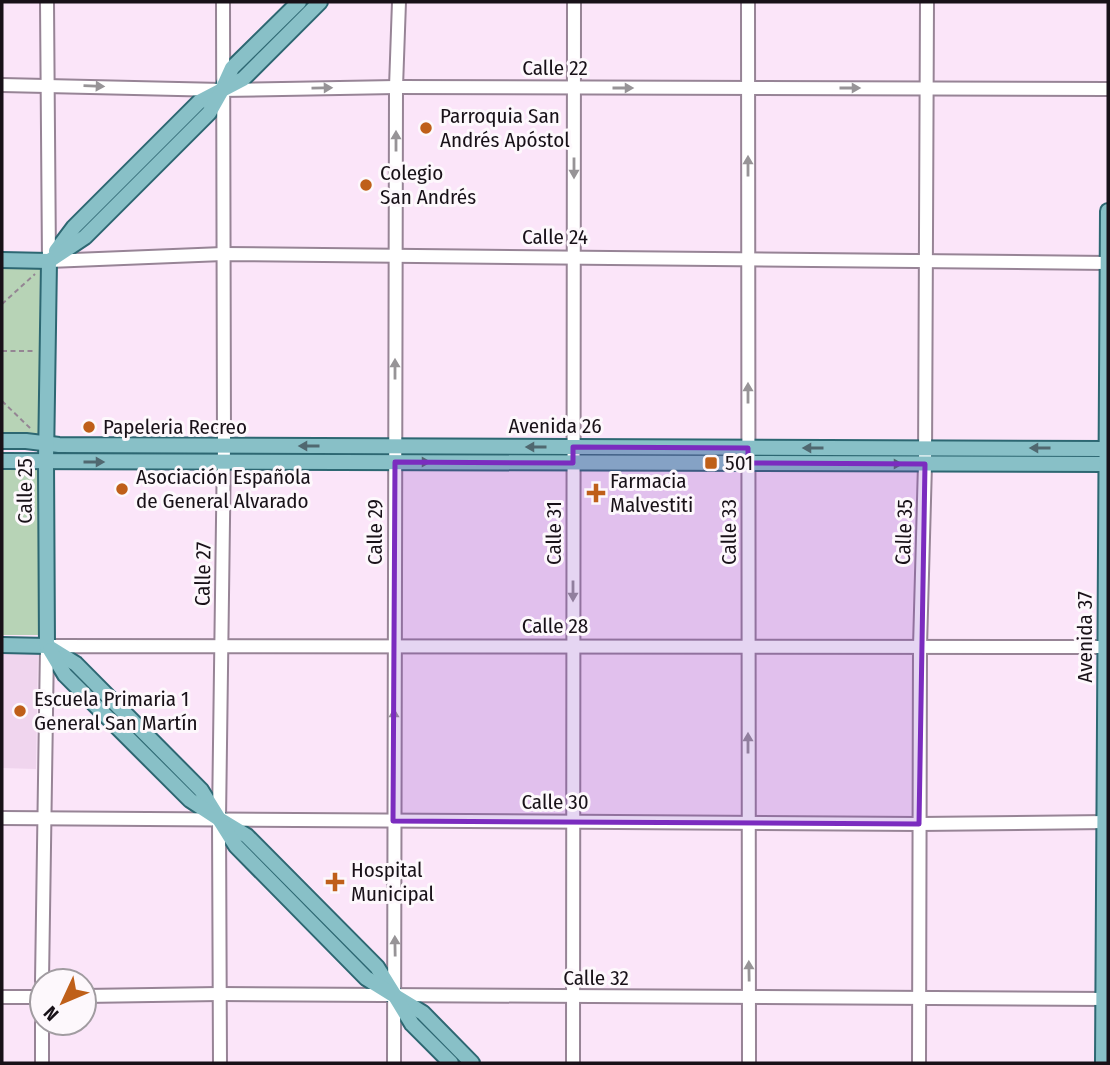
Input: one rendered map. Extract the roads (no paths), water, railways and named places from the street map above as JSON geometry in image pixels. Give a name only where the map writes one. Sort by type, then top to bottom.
[{"type":"main road","points":[[49,261],[85,237],[209,113],[232,68],[299,2]]},
{"type":"main road","points":[[222,90],[243,79],[320,2]]},
{"type":"main road","name":"Avenida 37","points":[[1103,1063],[1106,999],[1108,211]]},
{"type":"main road","name":"Calle 24","points":[[2,260],[49,261]]},
{"type":"main road","name":"Calle 25","points":[[47,646],[49,261]]},
{"type":"main road","name":"Avenida 26","points":[[2,441],[59,445],[925,448],[1108,457]]},
{"type":"main road","name":"Avenida 26","points":[[2,461],[925,464],[1108,457]]},
{"type":"main road","name":"Calle 28","points":[[2,645],[47,646]]},
{"type":"main road","points":[[47,646],[65,675],[190,800],[219,818],[236,846],[366,978],[423,1013],[472,1063]]},
{"type":"main road","points":[[395,996],[412,1024],[451,1063]]},
{"type":"street","name":"Calle 25","points":[[47,2],[49,261]]},
{"type":"street","name":"Calle 27","points":[[220,1063],[219,818],[224,462],[223,2]]},
{"type":"street","name":"Calle 29","points":[[394,1063],[395,257],[399,2]]},
{"type":"street","name":"Calle 31","points":[[573,1063],[574,2]]},
{"type":"street","name":"Calle 33","points":[[748,2],[749,1063]]},
{"type":"street","name":"Calle 35","points":[[919,1063],[920,647],[925,464],[927,2]]},
{"type":"street","name":"Calle 22","points":[[2,85],[222,90],[396,87],[1108,89]]},
{"type":"street","name":"Calle 24","points":[[49,261],[223,254],[1108,263]]},
{"type":"street","name":"Calle 25","points":[[42,967],[47,646]]},
{"type":"street","name":"Calle 28","points":[[47,646],[1107,647]]},
{"type":"street","name":"Calle 30","points":[[2,818],[919,824],[1106,822]]},
{"type":"street","name":"Calle 32","points":[[98,996],[219,994],[1106,999]]},
{"type":"street","points":[[2,997],[28,997]]},
{"type":"street","points":[[42,1037],[42,1063]]},
{"type":"place","name":"Parroquia San Andrés Apóstol","points":[[426,128]]},
{"type":"place","name":"Colegio San Andrés","points":[[366,185]]},
{"type":"place","name":"Papeleria Recreo","points":[[89,427]]},
{"type":"place","name":"501","points":[[711,463]]},
{"type":"place","name":"Asociación Española de General Alvarado","points":[[122,489]]},
{"type":"place","name":"Farmacia Malvestiti","points":[[596,493]]},
{"type":"place","name":"Escuela Primaria 1 General San Martín","points":[[20,711]]},
{"type":"place","name":"Hospital Municipal","points":[[335,882]]}]
